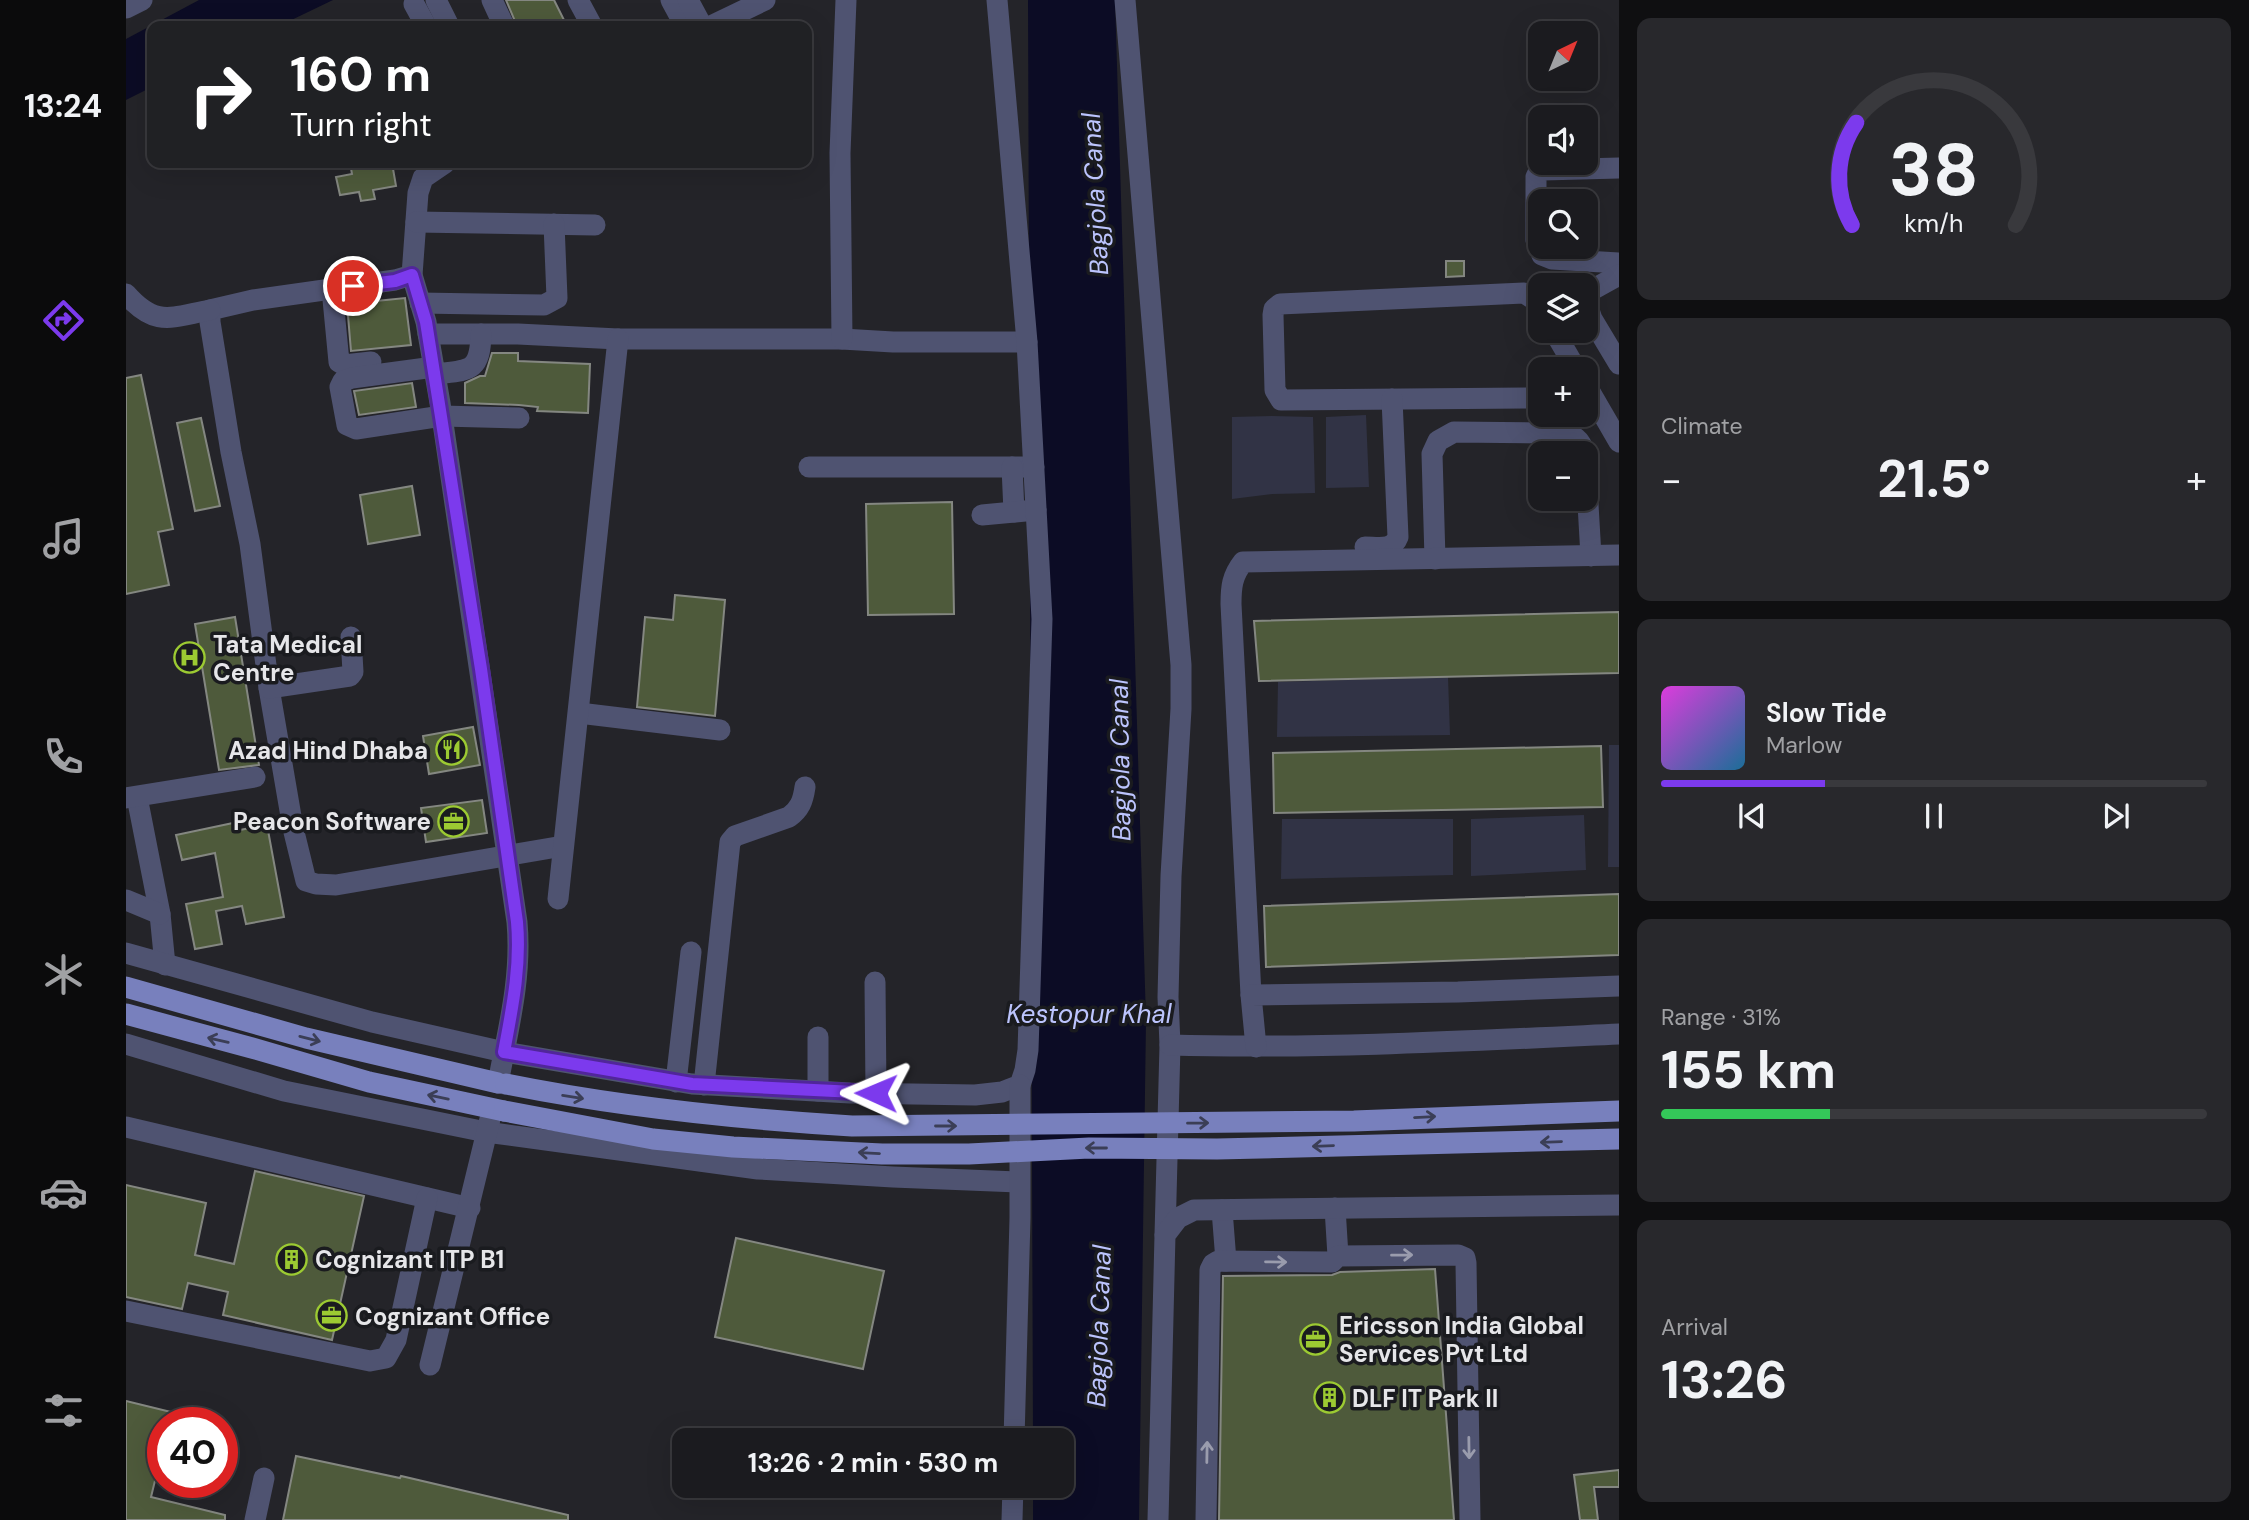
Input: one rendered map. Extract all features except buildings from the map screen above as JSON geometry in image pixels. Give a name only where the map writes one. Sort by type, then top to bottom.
[{"type":"main road","points":[[126,987],[306,1038],[502,1084],[570,1097],[786,1122],[852,1126],[1354,1121],[1619,1111]]},
{"type":"main road","points":[[126,1014],[369,1083],[653,1139],[733,1147],[882,1154],[969,1154],[1089,1148],[1217,1149],[1619,1139]]},
{"type":"street","points":[[126,8],[142,0]]},
{"type":"street","points":[[436,0],[446,21]]},
{"type":"street","points":[[492,0],[502,21]]},
{"type":"street","points":[[578,0],[589,21]]},
{"type":"street","points":[[671,0],[682,21]]},
{"type":"street","points":[[688,0],[699,21]]},
{"type":"street","points":[[721,21],[764,0]]},
{"type":"street","points":[[842,339],[840,153],[846,0]]},
{"type":"street","points":[[997,0],[1027,342],[1042,632],[1028,1050],[1020,1085],[1014,1428]]},
{"type":"street","points":[[1125,0],[1181,665],[1171,876],[1168,998],[1170,1045],[1158,1520]]},
{"type":"street","points":[[414,4],[423,21]]},
{"type":"street","points":[[1619,168],[1543,170],[1538,173],[1536,240],[1542,255],[1552,259],[1619,263]]},
{"type":"street","points":[[419,171],[412,275],[428,334],[442,416],[519,950],[502,1084]]},
{"type":"street","points":[[416,222],[595,225]]},
{"type":"street","points":[[421,303],[544,305],[553,302],[557,298],[554,224]]},
{"type":"street","points":[[126,294],[141,310],[152,316],[165,318],[253,300],[395,281],[412,275]]},
{"type":"street","points":[[1598,287],[1619,275]]},
{"type":"street","points":[[332,289],[337,359],[341,364],[434,366],[468,370],[478,360],[481,334]]},
{"type":"street","points":[[1528,296],[1524,293],[1280,304],[1274,309],[1275,390],[1281,400],[1528,398]]},
{"type":"street","points":[[210,310],[231,452],[250,544],[269,688],[293,828],[306,881],[336,885],[563,846]]},
{"type":"street","points":[[1598,329],[1619,364]]},
{"type":"street","points":[[428,334],[618,339],[1027,342]]},
{"type":"street","points":[[558,899],[618,339]]},
{"type":"street","points":[[434,366],[343,381],[340,387],[347,425],[356,429],[442,416],[519,418]]},
{"type":"street","points":[[1224,612],[1224,571],[1230,562],[1245,552],[1386,547],[1396,543],[1398,537],[1392,399]]},
{"type":"street","points":[[1598,409],[1619,442]]},
{"type":"street","points":[[1435,559],[1432,454],[1438,441],[1454,432],[1560,433],[1574,435],[1580,441]]},
{"type":"street","points":[[809,467],[1034,467]]},
{"type":"street","points":[[1012,467],[1014,512]]},
{"type":"street","points":[[982,515],[1036,510]]},
{"type":"street","points":[[1588,511],[1591,556]]},
{"type":"street","points":[[1255,1047],[1231,604],[1231,586],[1235,573],[1243,562],[1619,555]]},
{"type":"street","points":[[269,688],[349,676],[354,672],[351,637]]},
{"type":"street","points":[[579,713],[720,730]]},
{"type":"street","points":[[165,965],[160,914],[131,797],[255,777]]},
{"type":"street","points":[[704,1085],[730,842],[735,835],[779,822],[795,812],[803,801],[805,787]]},
{"type":"street","points":[[126,900],[160,914]]},
{"type":"street","points":[[676,1082],[691,952]]},
{"type":"street","points":[[126,953],[372,1022],[504,1052],[676,1082],[818,1091],[975,1095],[1002,1092],[1020,1085]]},
{"type":"street","points":[[875,982],[876,1093]]},
{"type":"street","points":[[1251,995],[1619,986]]},
{"type":"street","points":[[1170,1045],[1255,1047],[1619,1034]]},
{"type":"street","points":[[818,1037],[818,1091]]},
{"type":"street","points":[[126,1044],[284,1091],[486,1132],[758,1169],[893,1178],[1019,1182]]},
{"type":"street","points":[[430,1365],[470,1208],[486,1132],[499,1110]]},
{"type":"street","points":[[126,1127],[470,1208]]},
{"type":"street","points":[[126,1311],[370,1361],[386,1358],[396,1340],[428,1198]]},
{"type":"street","points":[[1165,1235],[1178,1218],[1194,1210],[1619,1205]]},
{"type":"street","points":[[1335,1208],[1338,1256]]},
{"type":"street","points":[[1222,1209],[1226,1261]]},
{"type":"street","points":[[1206,1520],[1210,1270],[1213,1264],[1218,1261],[1332,1262],[1338,1256],[1458,1255],[1465,1258],[1471,1520]]},
{"type":"street","points":[[256,1520],[264,1478]]},
{"type":"street","points":[[1012,1520],[1013,1498]]},
{"type":"shaded area","points":[[1366,415],[1369,487],[1326,488],[1326,417]]},
{"type":"shaded area","points":[[1232,417],[1313,417],[1315,493],[1232,499]]},
{"type":"shaded area","points":[[1448,677],[1450,735],[1277,737],[1278,682]]},
{"type":"shaded area","points":[[1609,745],[1619,745],[1619,867],[1608,867]]},
{"type":"shaded area","points":[[1584,815],[1586,870],[1471,876],[1471,819]]},
{"type":"shaded area","points":[[1282,819],[1453,819],[1453,875],[1281,879]]},
{"type":"water","points":[[199,0],[333,0],[289,21],[160,21]]},
{"type":"water","name":"Kestopur Khal","points":[[1028,0],[1115,0],[1146,1020],[1139,1520],[1033,1520],[1033,1498],[1074,1498],[1074,1428],[1033,1428]]},
{"type":"water","points":[[147,28],[147,90],[126,100],[126,39]]},
{"type":"place","name":"Tata Medical Centre","points":[[190,658]]},
{"type":"place","name":"Azad Hind Dhaba","points":[[451,750]]},
{"type":"place","name":"Peacon Software","points":[[454,821]]},
{"type":"place","name":"Cognizant ITP B1","points":[[292,1259]]},
{"type":"place","name":"Cognizant Office","points":[[332,1316]]},
{"type":"place","name":"Ericsson India Global Services Pvt Ltd","points":[[1316,1339]]},
{"type":"place","name":"DLF IT Park II","points":[[1329,1398]]},
{"type":"route","points":[[353,286],[395,281],[412,275],[426,322],[481,669],[517,922],[517,980],[504,1052],[692,1084],[876,1093]]},
{"type":"water label","name":"Bagjola Canal","points":[[1095,194]]},
{"type":"water label","name":"Bagjola Canal","points":[[1120,760]]},
{"type":"water label","name":"Bagjola Canal","points":[[1099,1326]]}]
